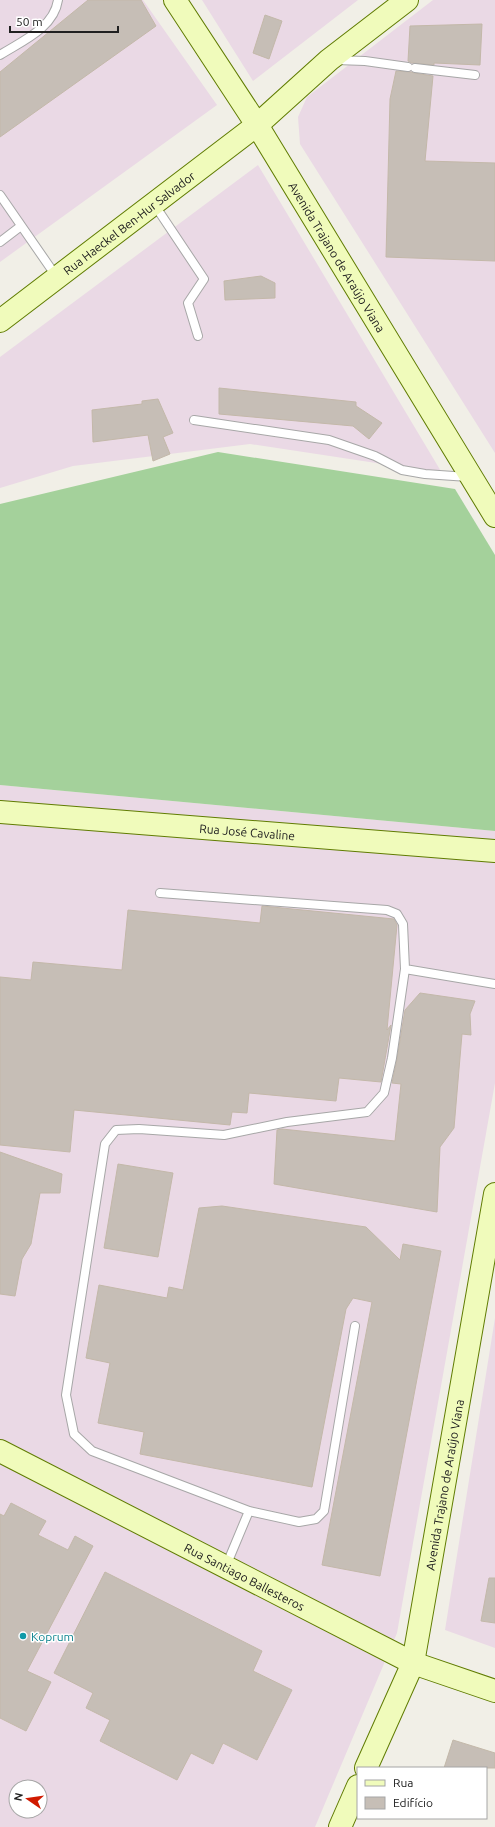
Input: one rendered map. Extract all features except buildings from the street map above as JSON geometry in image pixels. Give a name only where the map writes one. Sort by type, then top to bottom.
[{"type":"street","name":"Avenida Trajano de Araújo Viana","points":[[175,0],[257,125],[473,477],[495,516]]},
{"type":"street","points":[[257,125],[329,60],[407,0]]},
{"type":"street","name":"Rua Haeckel Ben-Hur Salvador","points":[[0,321],[257,125]]},
{"type":"street","name":"Rua José Cavaline","points":[[0,812],[495,851]]},
{"type":"street","name":"Avenida Trajano de Araújo Viana","points":[[366,1767],[413,1663],[495,1194]]},
{"type":"street","name":"Rua Santiago Ballesteros","points":[[0,1451],[413,1663],[495,1691]]},
{"type":"street","points":[[340,1827],[357,1788]]},
{"type":"lane","points":[[0,55],[47,25],[57,9],[58,0]]},
{"type":"lane","points":[[329,60],[365,61],[476,75]]},
{"type":"lane","points":[[0,196],[57,277]]},
{"type":"lane","points":[[154,204],[204,279],[188,303],[198,336]]},
{"type":"lane","points":[[0,242],[21,226]]},
{"type":"lane","points":[[194,420],[329,440],[375,456],[402,470],[424,474],[473,477]]},
{"type":"lane","points":[[160,893],[387,910],[397,914],[403,924],[405,969],[392,1058],[384,1093],[367,1112],[287,1122],[224,1135],[139,1129],[116,1130],[106,1144],[66,1395],[74,1434],[92,1451],[249,1511],[299,1522],[316,1519],[324,1511],[355,1326]]},
{"type":"lane","points":[[405,969],[495,984]]},
{"type":"lane","points":[[225,1566],[249,1511]]},
{"type":"shaded area","points":[[0,0],[143,0],[217,105],[0,262]]},
{"type":"shaded area","points":[[202,0],[358,0],[253,81]]},
{"type":"shaded area","points":[[433,0],[495,0],[495,453],[300,144],[298,117],[307,97]]},
{"type":"shaded area","points":[[258,165],[442,473],[250,444],[73,466],[0,488],[0,357]]},
{"type":"shaded area","points":[[0,785],[495,831],[495,1083],[397,1633],[315,1827],[0,1827]]},
{"type":"shaded area","points":[[495,1318],[495,1648],[445,1630]]},
{"type":"green space","points":[[218,452],[455,489],[495,555],[495,831],[0,785],[0,504]]},
{"type":"place","name":"Koprum","points":[[23,1636]]}]
